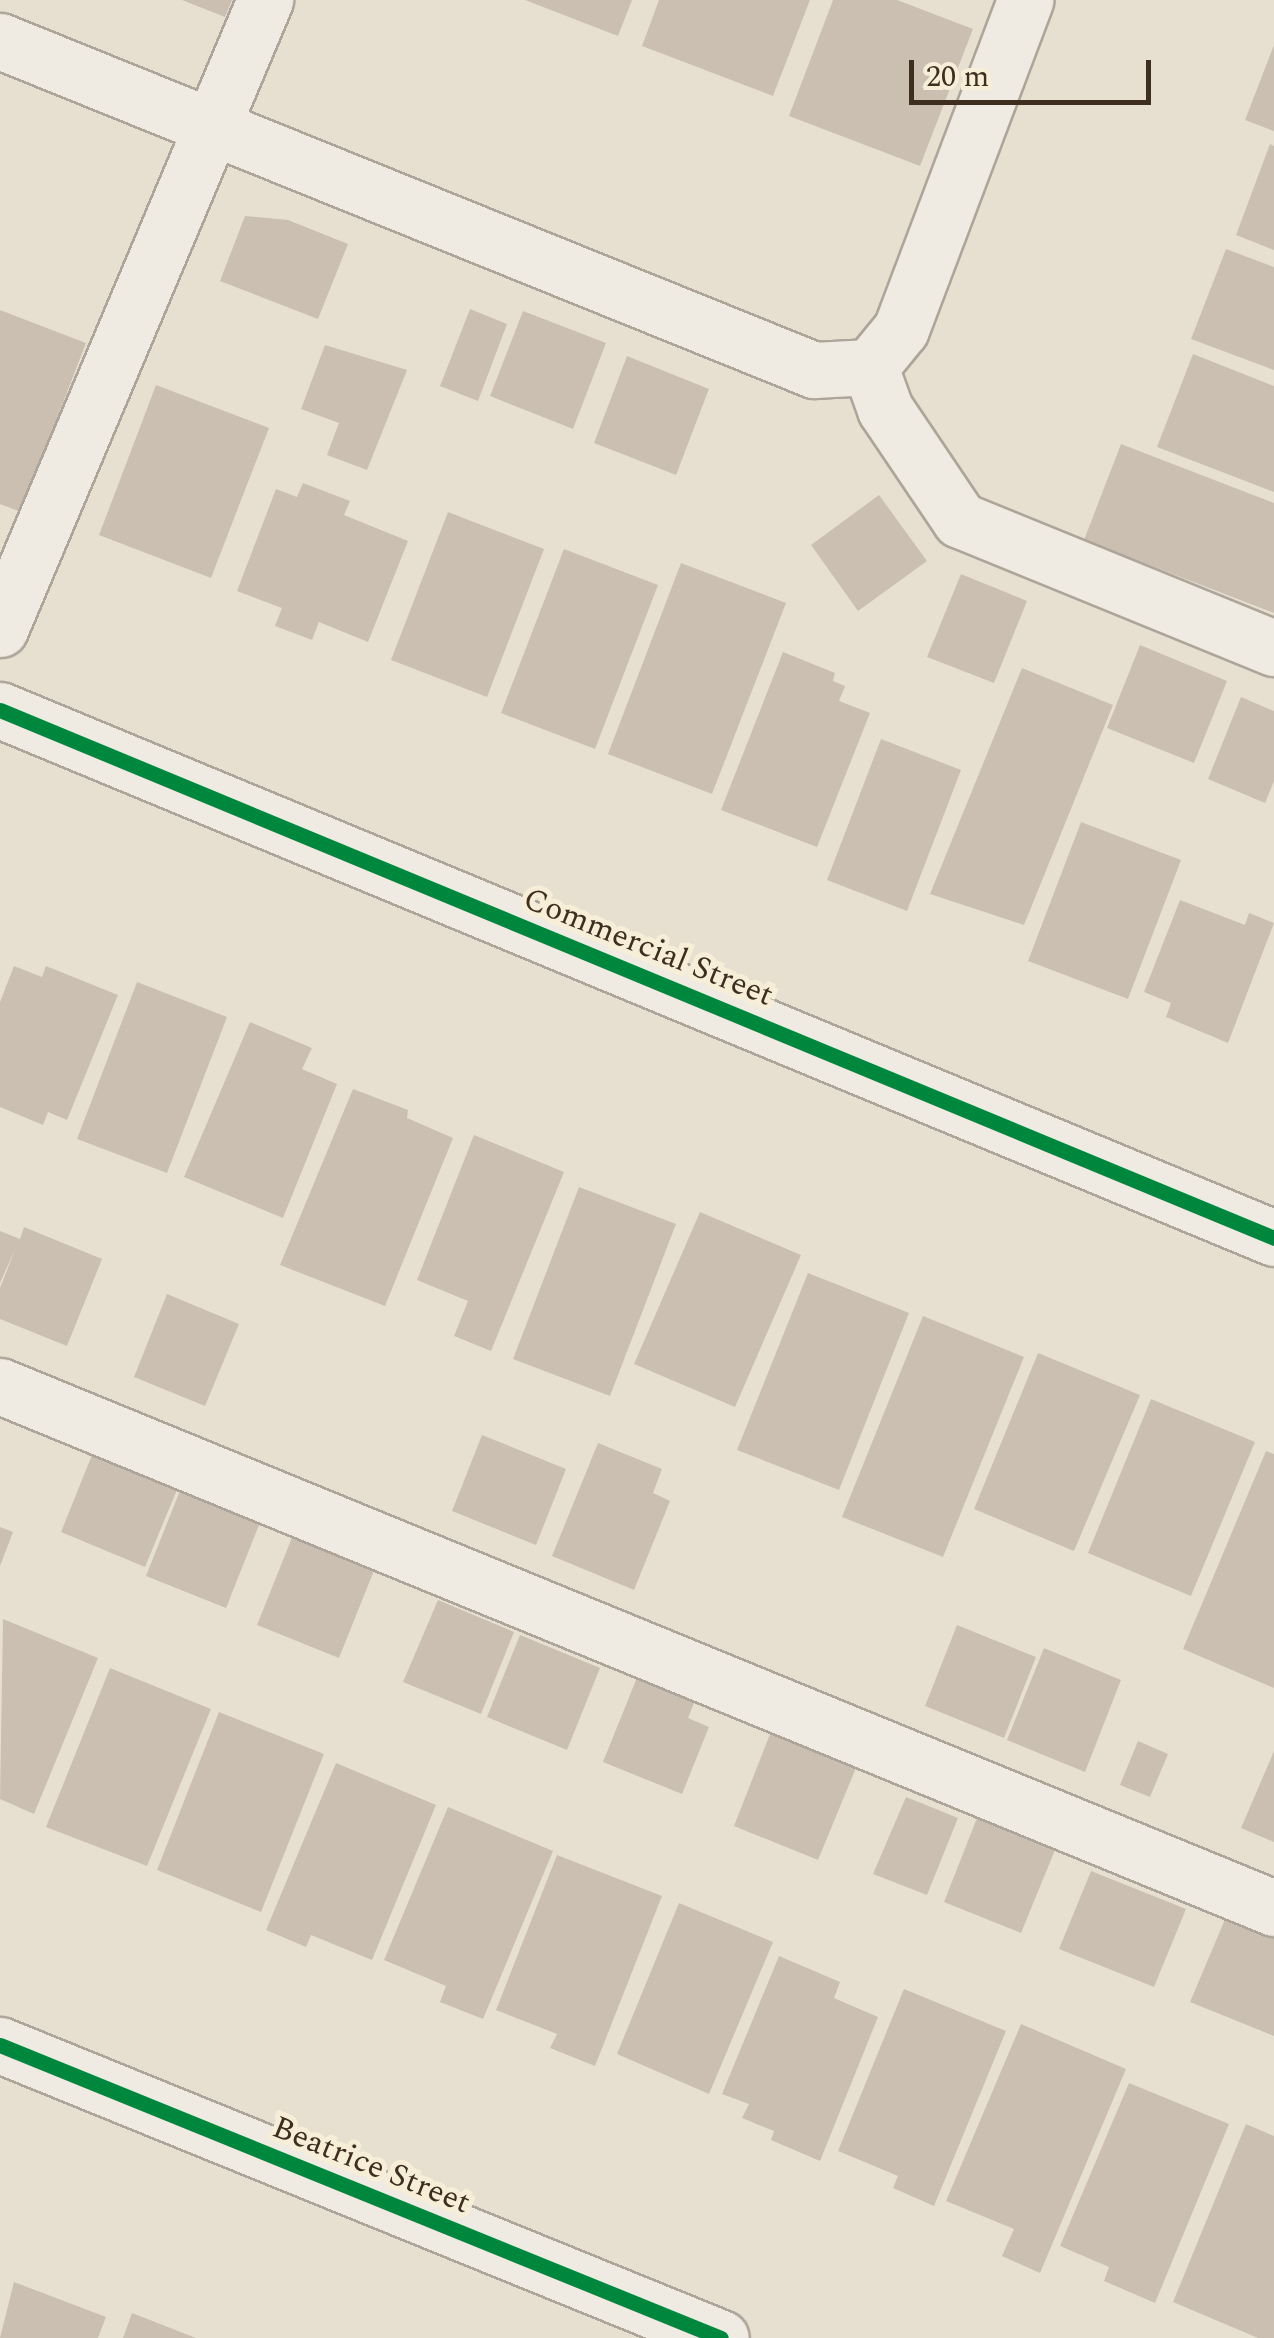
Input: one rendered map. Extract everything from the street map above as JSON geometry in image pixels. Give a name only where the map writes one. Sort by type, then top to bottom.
[{"type":"street","points":[[0,630],[265,0]]},
{"type":"street","points":[[0,41],[814,370],[870,367],[901,329],[1025,0]]},
{"type":"street","points":[[870,367],[885,409],[960,520],[1274,648]]},
{"type":"street","name":"Commercial Street","points":[[0,710],[1272,1232]]},
{"type":"street","points":[[0,1386],[1274,1908]]},
{"type":"street","name":"Beatrice Street","points":[[0,2045],[721,2338]]},
{"type":"building","points":[[182,0],[232,0],[225,17]]},
{"type":"building","points":[[525,0],[632,0],[618,36]]},
{"type":"building","points":[[659,0],[810,0],[773,96],[642,46]]},
{"type":"building","points":[[833,0],[897,0],[973,29],[920,166],[789,116]]},
{"type":"building","points":[[1274,45],[1274,131],[1245,120]]},
{"type":"building","points":[[1270,144],[1274,146],[1274,250],[1236,235]]},
{"type":"building","points":[[245,216],[288,220],[348,244],[318,319],[220,281]]},
{"type":"building","points":[[1226,249],[1274,267],[1274,370],[1191,339]]},
{"type":"building","points":[[470,309],[507,324],[478,401],[440,386]]},
{"type":"building","points":[[0,310],[86,343],[21,512],[0,504]]},
{"type":"building","points":[[523,311],[606,343],[573,429],[490,396]]},
{"type":"building","points":[[325,345],[407,370],[367,470],[327,455],[339,423],[301,409]]},
{"type":"building","points":[[1193,354],[1274,386],[1274,492],[1157,447]]},
{"type":"building","points":[[627,356],[709,389],[676,475],[594,443]]},
{"type":"building","points":[[156,385],[269,428],[211,578],[99,535]]},
{"type":"building","points":[[1121,444],[1274,503],[1274,613],[1084,540]]},
{"type":"building","points":[[303,483],[350,501],[344,515],[408,541],[368,642],[319,622],[312,640],[275,626],[282,608],[237,591],[276,489],[297,497]]},
{"type":"building","points":[[879,495],[927,561],[858,611],[811,545]]},
{"type":"building","points":[[448,512],[544,549],[487,697],[391,660]]},
{"type":"building","points":[[564,549],[658,585],[595,749],[501,713]]},
{"type":"building","points":[[681,563],[786,603],[712,794],[608,754]]},
{"type":"building","points":[[961,574],[1027,601],[994,683],[927,657]]},
{"type":"building","points":[[1140,645],[1227,681],[1194,763],[1107,728]]},
{"type":"building","points":[[783,652],[835,673],[833,681],[845,686],[839,701],[870,713],[817,847],[721,810]]},
{"type":"building","points":[[1022,668],[1113,705],[1024,925],[930,894]]},
{"type":"building","points":[[1241,697],[1274,711],[1274,781],[1265,803],[1208,779]]},
{"type":"building","points":[[881,739],[961,770],[907,911],[827,880]]},
{"type":"building","points":[[1081,822],[1181,860],[1128,999],[1028,961]]},
{"type":"building","points":[[1180,900],[1245,925],[1249,913],[1274,923],[1228,1043],[1166,1017],[1171,1003],[1144,992]]},
{"type":"building","points":[[14,966],[42,977],[46,966],[118,995],[67,1120],[48,1112],[43,1125],[0,1107],[0,1002]]},
{"type":"building","points":[[137,982],[227,1017],[167,1173],[77,1139]]},
{"type":"building","points":[[250,1022],[312,1048],[302,1069],[337,1084],[283,1218],[184,1177]]},
{"type":"building","points":[[353,1089],[408,1110],[407,1118],[453,1138],[385,1306],[280,1265]]},
{"type":"building","points":[[474,1135],[564,1172],[491,1351],[454,1336],[468,1301],[417,1280]]},
{"type":"building","points":[[579,1187],[676,1224],[610,1396],[513,1359]]},
{"type":"building","points":[[700,1212],[801,1255],[735,1407],[634,1364]]},
{"type":"building","points":[[24,1227],[102,1259],[67,1346],[0,1319],[0,1288],[16,1247],[0,1283],[0,1231],[20,1239]]},
{"type":"building","points":[[808,1273],[909,1313],[839,1490],[737,1450]]},
{"type":"building","points":[[167,1294],[239,1324],[205,1406],[134,1377]]},
{"type":"building","points":[[923,1316],[1024,1357],[943,1557],[842,1517]]},
{"type":"building","points":[[1038,1353],[1140,1395],[1074,1551],[974,1509]]},
{"type":"building","points":[[1151,1399],[1255,1442],[1191,1596],[1088,1553]]},
{"type":"building","points":[[482,1435],[566,1469],[536,1545],[452,1511]]},
{"type":"building","points":[[598,1443],[662,1469],[653,1493],[670,1501],[634,1590],[552,1556]]},
{"type":"building","points":[[94,1450],[179,1485],[145,1567],[61,1532]]},
{"type":"building","points":[[1266,1451],[1274,1454],[1274,1688],[1183,1649]]},
{"type":"building","points":[[181,1488],[261,1520],[226,1608],[146,1576]]},
{"type":"building","points":[[0,1527],[13,1532],[0,1566]]},
{"type":"building","points":[[293,1535],[375,1568],[339,1658],[257,1625]]},
{"type":"building","points":[[438,1600],[514,1632],[481,1714],[403,1682]]},
{"type":"building","points":[[3,1619],[98,1658],[34,1814],[0,1799]]},
{"type":"building","points":[[957,1625],[1036,1657],[1004,1738],[925,1706]]},
{"type":"building","points":[[520,1635],[600,1668],[567,1750],[487,1717]]},
{"type":"building","points":[[1044,1648],[1121,1680],[1085,1772],[1007,1740]]},
{"type":"building","points":[[110,1668],[211,1709],[147,1866],[46,1827]]},
{"type":"building","points":[[638,1675],[696,1698],[688,1718],[709,1727],[682,1794],[603,1762]]},
{"type":"building","points":[[219,1712],[324,1754],[261,1912],[157,1870]]},
{"type":"building","points":[[772,1729],[858,1763],[818,1860],[734,1826]]},
{"type":"building","points":[[1138,1741],[1168,1754],[1150,1797],[1120,1785]]},
{"type":"building","points":[[1274,1751],[1274,1842],[1241,1828]]},
{"type":"building","points":[[336,1763],[436,1805],[372,1960],[311,1935],[306,1947],[266,1930]]},
{"type":"building","points":[[906,1797],[958,1818],[927,1895],[873,1874]]},
{"type":"building","points":[[448,1807],[553,1851],[483,2019],[440,2002],[446,1986],[384,1960]]},
{"type":"building","points":[[977,1818],[1055,1850],[1021,1933],[944,1902]]},
{"type":"building","points":[[557,1855],[662,1896],[595,2066],[550,2048],[557,2034],[496,2010]]},
{"type":"building","points":[[1091,1871],[1186,1909],[1154,1987],[1059,1949]]},
{"type":"building","points":[[679,1903],[773,1942],[709,2094],[617,2054]]},
{"type":"building","points":[[1226,1917],[1274,1937],[1274,2036],[1190,2002]]},
{"type":"building","points":[[779,1956],[840,1982],[834,1998],[878,2017],[820,2161],[771,2140],[774,2131],[742,2118],[749,2104],[722,2094]]},
{"type":"building","points":[[904,1989],[1006,2031],[934,2206],[893,2188],[898,2176],[838,2151]]},
{"type":"building","points":[[1021,2024],[1126,2069],[1040,2273],[1002,2256],[1014,2229],[946,2201]]},
{"type":"building","points":[[1129,2083],[1229,2124],[1155,2303],[1104,2281],[1109,2267],[1060,2246]]},
{"type":"building","points":[[1246,2124],[1274,2136],[1274,2338],[1258,2338],[1173,2302]]},
{"type":"building","points":[[14,2282],[106,2317],[98,2338],[0,2338]]},
{"type":"building","points":[[132,2313],[196,2338],[123,2338]]},
{"type":"cycle path","points":[[0,710],[1274,1238]]},
{"type":"cycle path","points":[[0,2045],[721,2338]]}]
